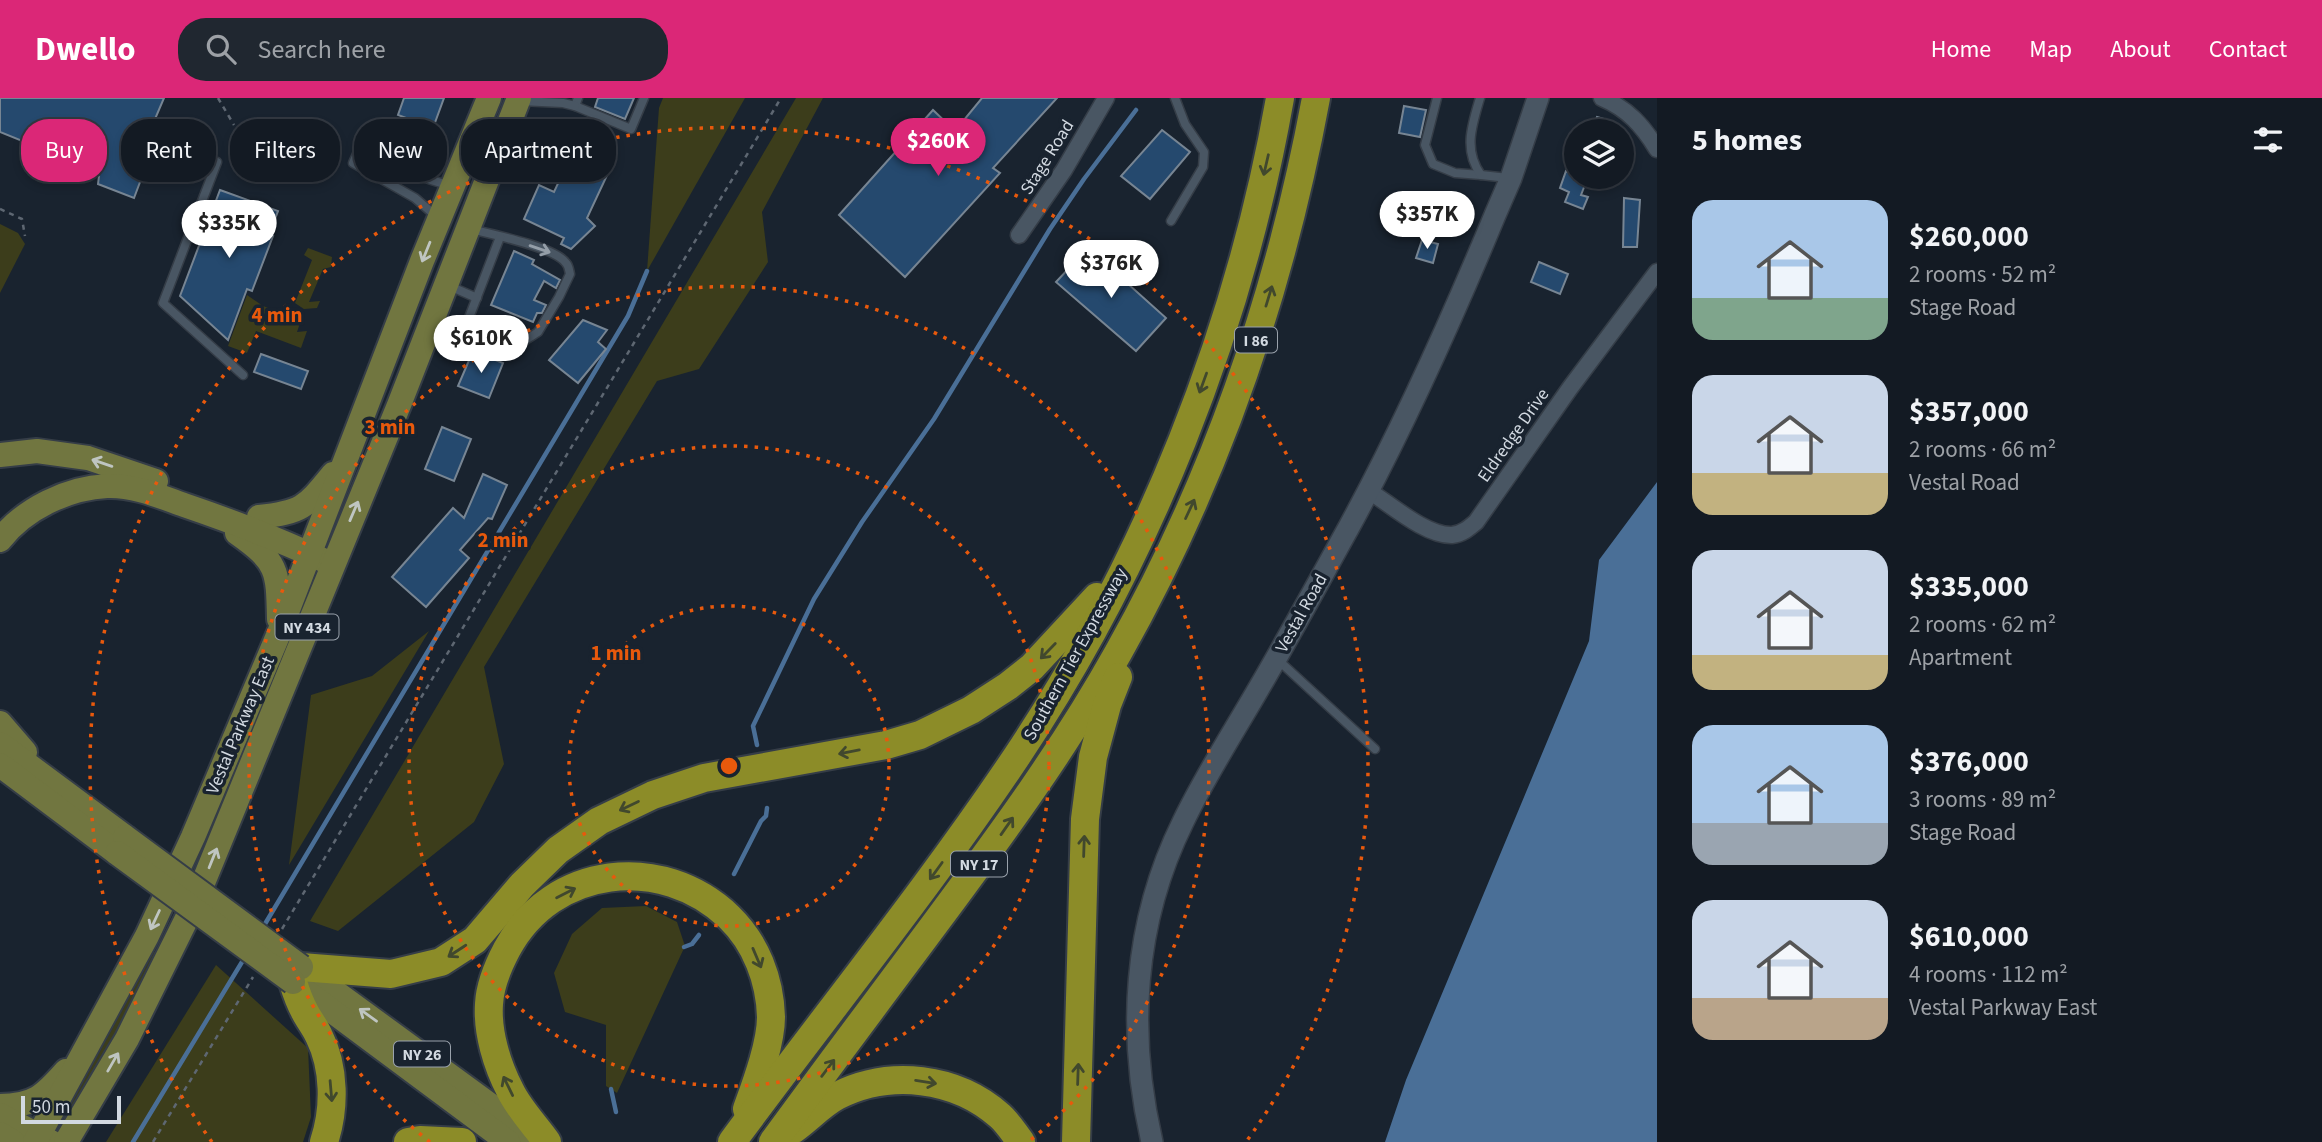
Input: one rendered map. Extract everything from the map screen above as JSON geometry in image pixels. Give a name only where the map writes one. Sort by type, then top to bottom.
[{"type":"highway","name":"Southern Tier Expressway","points":[[736,1138],[946,856],[1017,755],[1071,669],[1126,563],[1163,485],[1185,430],[1223,326],[1253,223],[1280,98]]},
{"type":"highway","name":"Southern Tier Expressway","points":[[775,1142],[1005,829],[1118,654],[1194,501],[1254,346],[1293,211],[1316,98]]},
{"type":"highway","points":[[324,1142],[330,1124],[332,1097],[327,1062],[320,1037],[304,1010],[297,974],[391,974],[441,961],[475,940],[522,885],[558,850],[599,821],[653,794],[704,778],[873,747],[920,735],[971,710],[1032,667],[1126,563]]},
{"type":"highway","points":[[1076,1142],[1085,819],[1093,757],[1107,705],[1161,571]]},
{"type":"highway","points":[[544,1142],[510,1092],[497,1061],[488,1021],[492,984],[499,962],[513,937],[536,911],[567,891],[601,878],[619,876],[663,879],[697,892],[716,905],[738,927],[755,952],[767,985],[771,1020],[760,1071],[736,1138]]},
{"type":"highway","points":[[775,1142],[835,1097],[858,1087],[893,1080],[922,1080],[955,1088],[981,1101],[1003,1119],[1021,1142]]},
{"type":"highway","points":[[408,1142],[462,1142]]},
{"type":"main road","name":"Vestal Parkway East","points":[[66,1142],[127,1039],[196,900],[324,552],[348,456],[439,219],[489,98]]},
{"type":"main road","name":"Vestal Parkway East","points":[[42,1140],[148,936],[279,633],[324,552],[433,318],[518,100]]},
{"type":"main road","points":[[0,455],[37,451],[88,458],[259,517],[324,552]]},
{"type":"main road","points":[[259,517],[288,514],[298,510],[314,498],[348,456]]},
{"type":"main road","points":[[0,540],[36,508],[69,493],[108,486],[139,489],[324,552]]},
{"type":"main road","points":[[197,509],[262,551],[274,568],[278,582],[279,633]]},
{"type":"main road","points":[[0,723],[47,789]]},
{"type":"main road","name":"NY 26","points":[[0,744],[47,789],[121,846],[297,974],[544,1142]]},
{"type":"main road","name":"NY 26","points":[[0,765],[47,789]]},
{"type":"main road","points":[[0,776],[47,789]]},
{"type":"main road","name":"NY 26","points":[[297,974],[508,1142]]},
{"type":"main road","points":[[0,1106],[21,1106],[35,1100],[53,1086],[90,1045]]},
{"type":"main road","points":[[0,1115],[42,1140]]},
{"type":"main road","points":[[0,1134],[13,1142]]},
{"type":"street","name":"Stage Road","points":[[1019,234],[1065,170],[1106,98]]},
{"type":"street","name":"Vestal Road","points":[[1152,1142],[1139,1064],[1137,1017],[1140,968],[1148,921],[1163,870],[1182,822],[1369,491],[1410,409],[1511,178],[1538,98]]},
{"type":"street","points":[[1602,98],[1619,105],[1644,128],[1657,149]]},
{"type":"street","name":"Eldredge Drive","points":[[1369,491],[1436,532],[1452,535],[1465,531],[1476,522],[1570,388],[1657,272]]},
{"type":"lane","points":[[518,100],[577,102],[631,129],[644,98]]},
{"type":"lane","points":[[1171,220],[1203,167],[1204,152],[1185,124],[1175,98]]},
{"type":"lane","points":[[1437,98],[1425,145],[1433,164],[1455,173],[1511,178]]},
{"type":"lane","points":[[1480,98],[1470,130],[1472,163],[1481,174]]},
{"type":"lane","points":[[439,219],[415,198],[353,163],[362,143],[414,174],[453,185]]},
{"type":"lane","points":[[217,162],[163,303],[243,375]]},
{"type":"lane","points":[[433,318],[518,345],[538,332],[570,274],[566,263],[553,254],[512,239],[468,229]]},
{"type":"lane","points":[[465,328],[500,237]]},
{"type":"lane","points":[[446,285],[477,298]]},
{"type":"lane","points":[[1276,658],[1374,749]]},
{"type":"path","points":[[218,98],[230,119]]},
{"type":"path","points":[[277,937],[781,98]]},
{"type":"path","points":[[0,209],[22,219],[25,236]]},
{"type":"path","points":[[153,1142],[256,973]]},
{"type":"shaded area","points":[[663,98],[745,98],[647,271],[659,108]]},
{"type":"shaded area","points":[[796,98],[823,98],[762,212],[768,262],[699,369],[657,381],[484,667],[504,764],[474,822],[338,931],[310,921]]},
{"type":"shaded area","points":[[0,224],[18,233],[25,244],[0,293]]},
{"type":"shaded area","points":[[308,248],[332,257],[331,267],[323,269],[309,302],[320,301],[317,308],[304,309],[295,303],[312,260],[304,255]]},
{"type":"shaded area","points":[[247,295],[263,306],[301,320],[297,332],[307,331],[301,348],[256,331],[247,353],[228,346]]},
{"type":"shaded area","points":[[429,631],[289,865],[311,695],[372,676]]},
{"type":"shaded area","points":[[646,906],[677,922],[685,946],[617,1093],[606,1086],[606,1025],[565,1012],[554,973],[572,934],[602,908]]},
{"type":"shaded area","points":[[164,949],[136,1005],[57,1136],[55,1134],[154,952]]},
{"type":"shaded area","points":[[216,965],[308,1048],[311,1117],[303,1142],[106,1142]]},
{"type":"water","points":[[1657,482],[1657,1142],[1385,1142],[1406,1080],[1589,641],[1599,560]]},
{"type":"building","points":[[0,98],[164,98],[155,119],[121,119],[121,182],[140,182],[134,198],[98,184],[107,182],[107,119],[21,119],[21,140],[0,132]]},
{"type":"building","points":[[404,98],[444,98],[436,119],[409,119],[398,115]]},
{"type":"building","points":[[598,98],[634,98],[625,119],[595,107]]},
{"type":"building","points":[[982,98],[1057,98],[993,168],[1000,173],[905,277],[839,215],[933,110],[955,131]]},
{"type":"building","points":[[1404,106],[1426,110],[1420,137],[1399,133]]},
{"type":"building","points":[[1162,130],[1190,152],[1150,199],[1121,176]]},
{"type":"building","points":[[1564,177],[1564,189],[1583,189],[1581,195],[1588,197],[1583,209],[1565,202],[1569,192],[1560,188]]},
{"type":"building","points":[[559,182],[604,182],[587,218],[595,226],[571,249],[561,244],[564,238],[524,219],[539,185],[554,192]]},
{"type":"building","points":[[220,190],[278,211],[269,235],[273,236],[252,291],[247,289],[228,340],[180,296]]},
{"type":"building","points":[[1624,198],[1640,200],[1637,247],[1623,247]]},
{"type":"building","points":[[1422,240],[1438,244],[1433,263],[1416,258]]},
{"type":"building","points":[[1088,248],[1166,318],[1136,351],[1056,282]]},
{"type":"building","points":[[514,251],[534,260],[532,264],[560,280],[556,288],[544,281],[534,300],[546,305],[542,313],[537,313],[533,322],[491,305]]},
{"type":"building","points":[[1539,262],[1568,274],[1560,294],[1531,282]]},
{"type":"building","points":[[583,320],[607,330],[598,342],[606,349],[578,383],[549,360]]},
{"type":"building","points":[[473,351],[503,363],[489,398],[458,386]]},
{"type":"building","points":[[261,354],[308,371],[301,389],[254,372]]},
{"type":"building","points":[[442,427],[471,439],[454,481],[425,469]]},
{"type":"building","points":[[483,474],[507,485],[492,519],[488,518],[460,550],[469,558],[426,607],[392,577],[453,508],[464,518]]},
{"type":"waterway","points":[[757,745],[753,726],[814,599],[862,522],[934,419],[1050,229],[1136,110]]},
{"type":"waterway","points":[[262,929],[628,316],[647,271]]},
{"type":"waterway","points":[[734,874],[766,816],[767,808]]},
{"type":"waterway","points":[[684,947],[692,944],[699,935]]},
{"type":"waterway","points":[[133,1142],[245,957]]},
{"type":"waterway","points":[[611,1089],[616,1112]]}]
